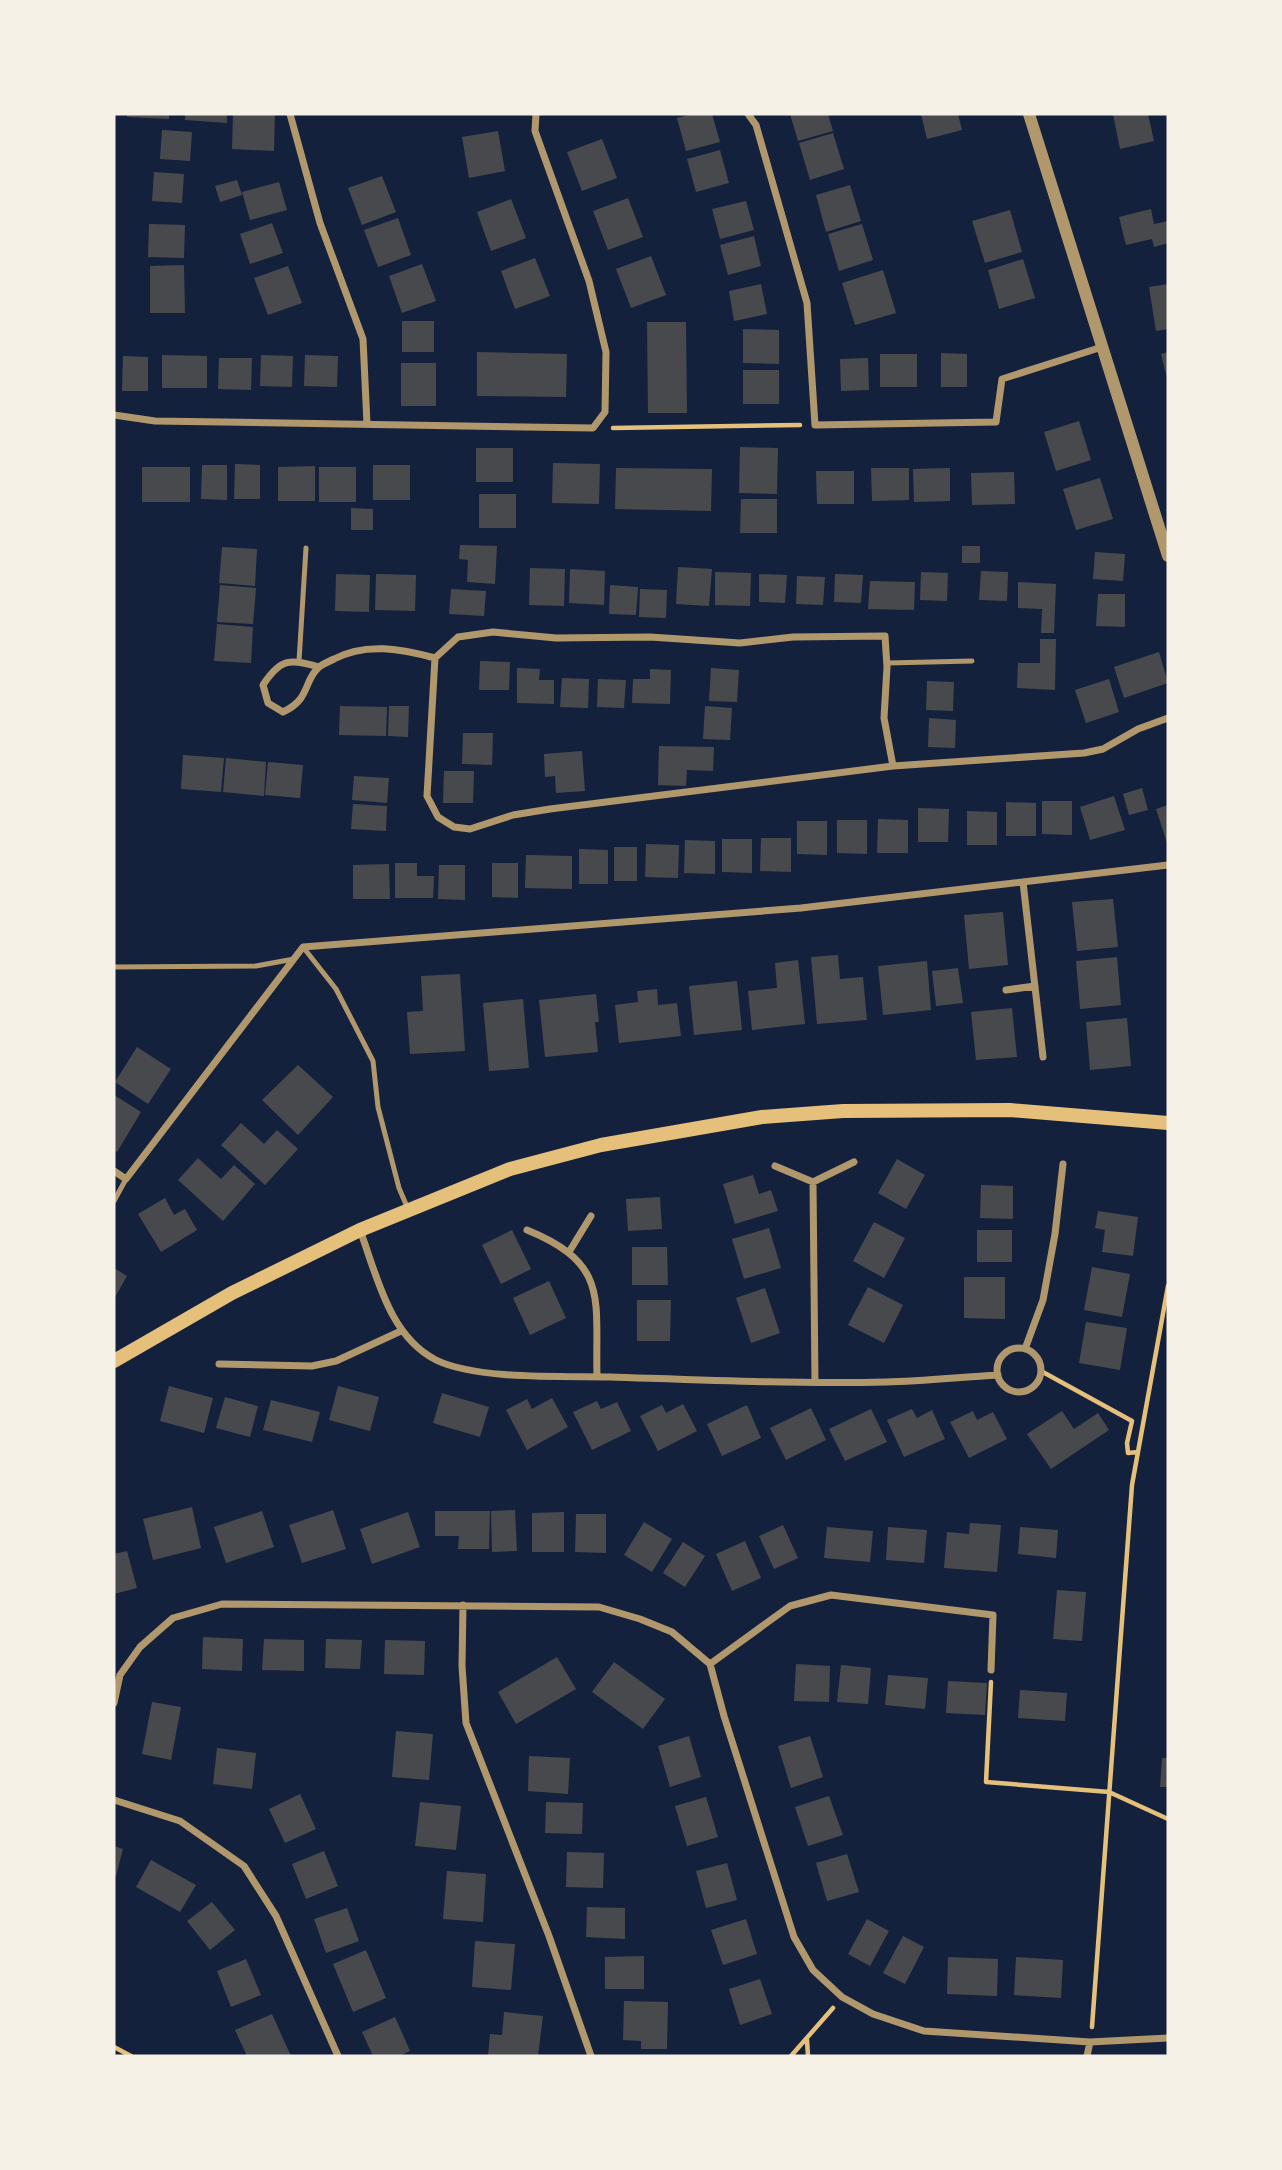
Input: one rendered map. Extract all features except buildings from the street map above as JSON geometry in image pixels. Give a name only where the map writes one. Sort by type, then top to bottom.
[{"type":"main road","points":[[114,1361],[232,1293],[360,1230],[510,1169],[601,1145],[762,1117],[843,1111],[998,1110],[1168,1123]]},
{"type":"street","points":[[290,114],[320,223],[363,339],[367,424]]},
{"type":"street","points":[[114,415],[155,421],[593,428],[605,412],[606,352],[589,281],[535,131],[536,114]]},
{"type":"street","points":[[748,114],[756,125],[807,303],[815,425],[996,422],[1002,379],[1102,347]]},
{"type":"street","points":[[1029,114],[1168,556]]},
{"type":"street","points":[[893,766],[884,718],[887,663],[885,636],[793,637],[740,643],[650,637],[556,638],[493,632],[458,637],[435,658],[428,796],[438,817],[454,827],[470,829],[513,815],[550,809],[893,766],[1084,753],[1103,749],[1138,729],[1168,718]]},
{"type":"street","points":[[318,667],[290,661],[274,668],[263,685],[268,703],[283,712],[295,707],[318,667],[340,656],[379,648],[406,650],[435,658]]},
{"type":"street","points":[[114,1171],[126,1179],[303,947],[801,908],[1168,865]]},
{"type":"street","points":[[1023,882],[1043,1057]]},
{"type":"street","points":[[1006,990],[1035,986]]},
{"type":"street","points":[[775,1166],[813,1182],[854,1162]]},
{"type":"street","points":[[1025,1349],[1043,1300],[1055,1234],[1063,1164]]},
{"type":"street","points":[[813,1182],[815,1382]]},
{"type":"street","points":[[569,1252],[591,1216]]},
{"type":"street","points":[[360,1230],[387,1304],[401,1331],[435,1359],[463,1370],[531,1375],[815,1382],[889,1382],[998,1375]]},
{"type":"street","points":[[527,1230],[554,1241],[576,1258],[587,1273],[594,1290],[597,1377]]},
{"type":"street","points":[[219,1364],[312,1366],[336,1361],[401,1331]]},
{"type":"street","points":[[1016,1349],[1025,1349],[1038,1360],[1041,1371],[1037,1384],[1024,1392],[1009,1390],[998,1375],[999,1362],[1004,1355],[1016,1349]]},
{"type":"street","points":[[710,1664],[790,1606],[831,1595],[993,1615],[991,1670]]},
{"type":"street","points":[[114,1703],[120,1675],[140,1647],[173,1618],[222,1604],[599,1606],[640,1619],[672,1632],[710,1664],[794,1937],[813,1970],[842,1997],[873,2014],[924,2031],[1090,2042],[1168,2038]]},
{"type":"street","points":[[463,1605],[462,1666],[466,1723],[549,1936],[591,2056]]},
{"type":"street","points":[[114,1800],[180,1821],[244,1866],[276,1916],[338,2056]]},
{"type":"street","points":[[1087,2056],[1090,2042]]},
{"type":"lane","points":[[299,661],[306,548]]},
{"type":"lane","points":[[887,663],[972,662]]},
{"type":"lane","points":[[303,947],[336,989],[373,1061],[378,1107],[399,1188],[408,1210]]},
{"type":"lane","points":[[114,967],[256,966],[294,959]]},
{"type":"lane","points":[[114,1201],[126,1179]]},
{"type":"path","points":[[593,428],[815,425]]},
{"type":"path","points":[[1090,2042],[1132,1485],[1168,1286]]},
{"type":"path","points":[[1041,1371],[1132,1421],[1127,1443],[1128,1453],[1138,1452]]},
{"type":"path","points":[[991,1670],[986,1782],[1109,1792],[1168,1819]]},
{"type":"path","points":[[791,2056],[842,1997]]},
{"type":"path","points":[[807,2039],[808,2056]]},
{"type":"path","points":[[114,2048],[131,2056]]}]
